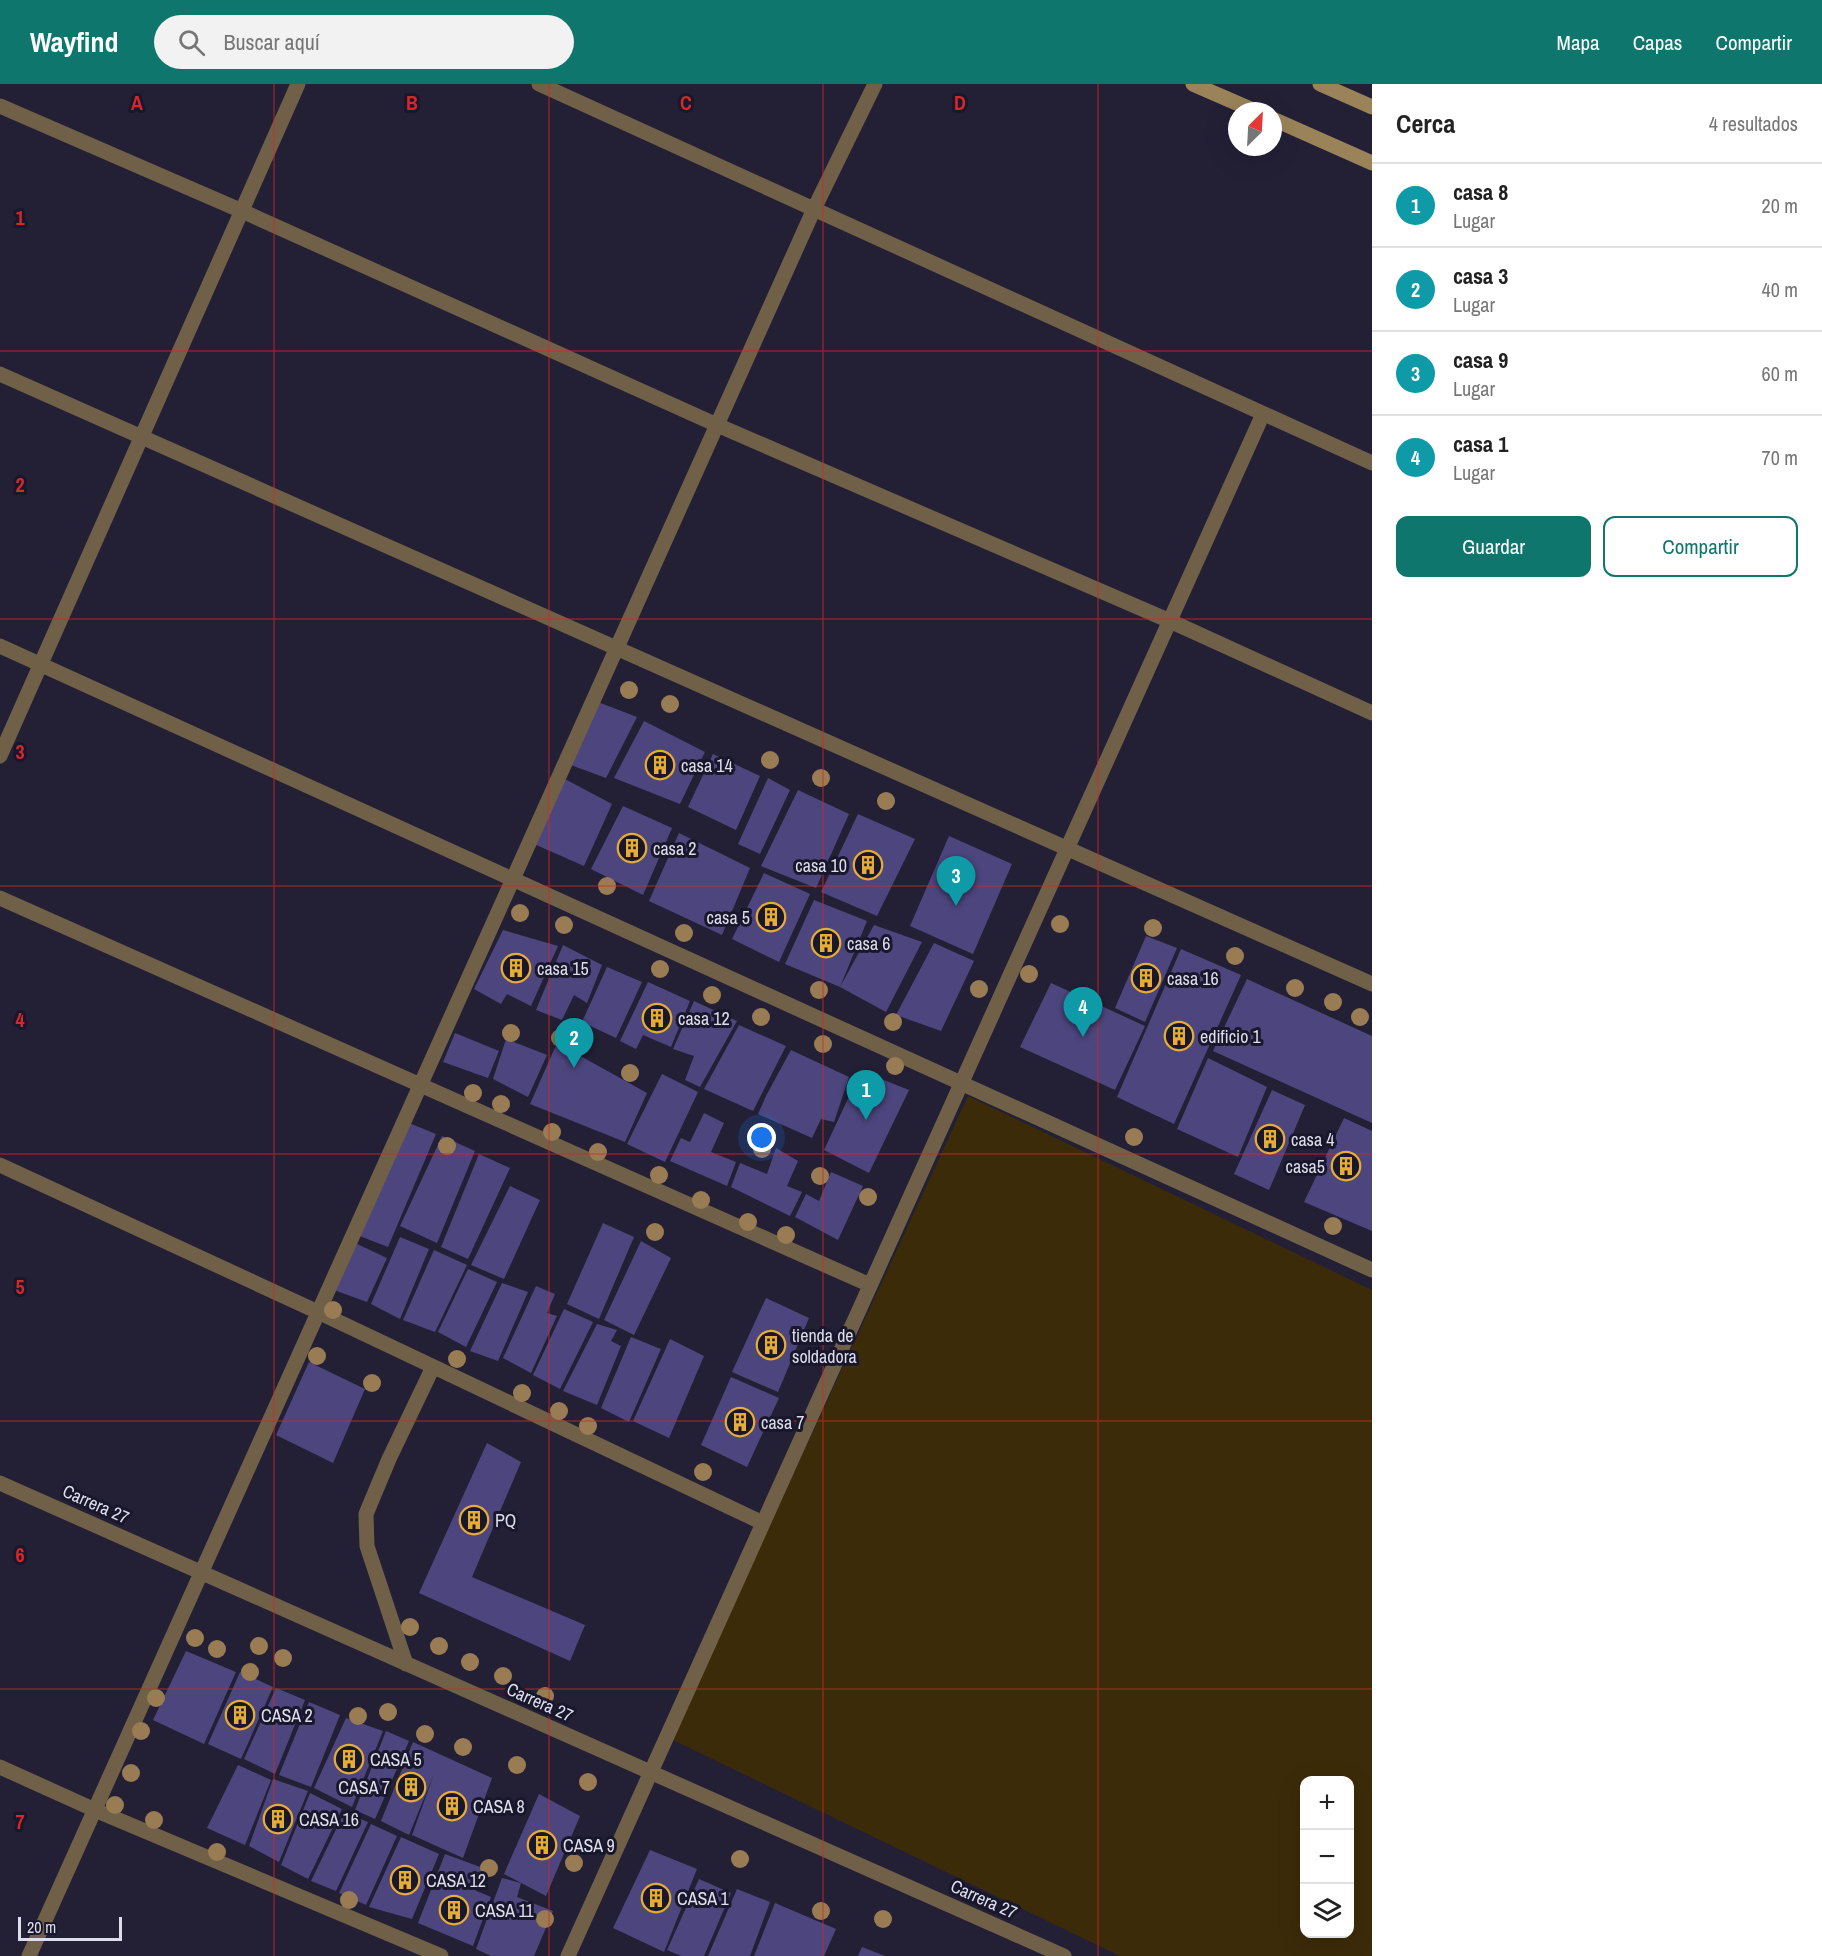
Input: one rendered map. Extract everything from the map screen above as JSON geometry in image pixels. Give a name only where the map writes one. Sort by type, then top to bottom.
[{"type":"street","points":[[0,756],[298,84]]},
{"type":"street","points":[[539,84],[1372,463]]},
{"type":"street","points":[[29,1956],[814,209],[875,84]]},
{"type":"street","points":[[1193,84],[1234,102]]},
{"type":"street","points":[[1320,84],[1372,107]]},
{"type":"street","points":[[0,106],[242,211],[717,425],[1170,621],[1372,713]]},
{"type":"street","points":[[1282,123],[1372,163]]},
{"type":"street","points":[[0,374],[1372,984]]},
{"type":"street","points":[[568,1956],[1263,414]]},
{"type":"street","points":[[0,646],[1372,1270]]},
{"type":"street","points":[[0,898],[870,1285]]},
{"type":"street","points":[[0,1165],[318,1312],[763,1523]]},
{"type":"street","points":[[406,1664],[367,1546],[366,1514],[389,1459],[434,1367]]},
{"type":"street","name":"Carrera 27","points":[[0,1483],[1064,1956]]},
{"type":"street","points":[[0,1767],[95,1810],[441,1956]]},
{"type":"shaded area","points":[[968,1096],[1372,1290],[1372,1956],[1120,1956],[671,1739]]},
{"type":"building","points":[[598,702],[637,717],[606,778],[568,764]]},
{"type":"building","name":"casa 14","points":[[644,721],[705,752],[680,804],[614,778]]},
{"type":"building","points":[[713,754],[760,776],[736,830],[688,807]]},
{"type":"building","points":[[563,778],[612,804],[584,866],[534,844]]},
{"type":"building","points":[[768,778],[790,790],[760,854],[738,844]]},
{"type":"building","points":[[798,790],[849,814],[816,888],[761,866]]},
{"type":"building","name":"casa 2","points":[[623,806],[672,828],[643,895],[591,869]]},
{"type":"building","name":"casa 10","points":[[858,814],[915,839],[877,916],[821,892]]},
{"type":"building","points":[[679,833],[750,868],[722,935],[649,901]]},
{"type":"building","points":[[949,836],[1012,864],[973,954],[910,926]]},
{"type":"building","name":"casa 5","points":[[764,873],[810,894],[779,962],[732,939]]},
{"type":"building","name":"casa 6","points":[[814,900],[867,921],[840,987],[785,964]]},
{"type":"building","points":[[874,925],[922,942],[886,1012],[840,987]]},
{"type":"building","name":"casa 15","points":[[503,930],[558,946],[531,1006],[507,994],[501,1004],[474,989]]},
{"type":"building","name":"casa 16","points":[[1146,936],[1177,948],[1145,1022],[1115,1008]]},
{"type":"building","points":[[934,943],[974,961],[941,1031],[896,1015]]},
{"type":"building","points":[[563,945],[602,965],[587,1003],[574,995],[562,1020],[536,1010]]},
{"type":"building","name":"edificio 1","points":[[1181,949],[1241,975],[1174,1124],[1117,1097]]},
{"type":"building","points":[[607,967],[642,982],[616,1038],[582,1022]]},
{"type":"building","points":[[1247,979],[1372,1036],[1372,1123],[1213,1051]]},
{"type":"building","name":"casa 12","points":[[648,982],[690,1001],[671,1047],[643,1035],[636,1049],[620,1041]]},
{"type":"building","points":[[1051,983],[1145,1026],[1115,1090],[1020,1047]]},
{"type":"building","points":[[694,1001],[737,1021],[700,1087],[685,1080],[694,1056],[673,1049]]},
{"type":"building","points":[[739,1025],[786,1046],[753,1111],[704,1089]]},
{"type":"building","points":[[455,1033],[499,1051],[488,1078],[443,1062]]},
{"type":"building","points":[[506,1039],[547,1055],[528,1097],[493,1079]]},
{"type":"building","points":[[557,1043],[647,1093],[625,1142],[530,1104]]},
{"type":"building","points":[[791,1050],[849,1077],[834,1122],[821,1119],[812,1138],[758,1114]]},
{"type":"building","points":[[1208,1058],[1267,1087],[1238,1157],[1177,1129]]},
{"type":"building","points":[[861,1071],[909,1090],[869,1173],[824,1150]]},
{"type":"building","points":[[662,1074],[698,1092],[665,1162],[627,1144]]},
{"type":"building","name":"casa 4","points":[[1272,1090],[1305,1105],[1269,1190],[1234,1174]]},
{"type":"building","points":[[704,1113],[724,1123],[711,1152],[736,1162],[727,1186],[670,1161],[681,1138],[690,1142]]},
{"type":"building","name":"casa5","points":[[1344,1118],[1372,1131],[1372,1231],[1304,1202]]},
{"type":"building","points":[[409,1123],[436,1134],[388,1247],[357,1235]]},
{"type":"building","points":[[442,1136],[475,1151],[437,1243],[400,1226]]},
{"type":"building","points":[[776,1148],[798,1161],[787,1186],[802,1192],[790,1216],[731,1187],[740,1163],[767,1174]]},
{"type":"building","points":[[479,1154],[510,1168],[468,1259],[441,1247]]},
{"type":"building","points":[[831,1172],[863,1186],[838,1240],[795,1217],[806,1194],[819,1201]]},
{"type":"building","points":[[510,1186],[540,1200],[504,1279],[471,1265]]},
{"type":"building","points":[[603,1223],[634,1237],[599,1319],[567,1304]]},
{"type":"building","points":[[400,1237],[429,1249],[400,1319],[371,1304]]},
{"type":"building","points":[[641,1241],[671,1258],[634,1335],[604,1320]]},
{"type":"building","points":[[355,1243],[387,1258],[367,1302],[334,1290]]},
{"type":"building","points":[[434,1250],[467,1265],[435,1332],[403,1320]]},
{"type":"building","points":[[468,1269],[497,1282],[466,1347],[438,1332]]},
{"type":"building","points":[[502,1283],[528,1292],[498,1361],[470,1351]]},
{"type":"building","points":[[536,1286],[555,1294],[547,1313],[557,1316],[531,1373],[503,1358]]},
{"type":"building","name":"tienda de soldadora","points":[[766,1298],[809,1318],[778,1392],[732,1372]]},
{"type":"building","points":[[564,1309],[593,1322],[560,1389],[533,1375]]},
{"type":"building","points":[[597,1324],[617,1330],[611,1341],[621,1346],[597,1405],[563,1391]]},
{"type":"building","points":[[631,1337],[661,1349],[629,1422],[601,1408]]},
{"type":"building","points":[[670,1339],[704,1356],[669,1438],[633,1421]]},
{"type":"building","points":[[309,1362],[365,1389],[333,1463],[276,1435]]},
{"type":"building","name":"casa 7","points":[[731,1377],[779,1398],[747,1467],[701,1445]]},
{"type":"building","name":"PQ","points":[[487,1443],[521,1462],[472,1577],[585,1625],[570,1661],[419,1593]]},
{"type":"building","points":[[186,1651],[236,1672],[204,1744],[153,1720]]},
{"type":"building","name":"CASA 2","points":[[240,1672],[273,1687],[241,1759],[208,1744]]},
{"type":"building","points":[[276,1688],[305,1700],[275,1774],[244,1759]]},
{"type":"building","points":[[309,1702],[340,1715],[311,1787],[279,1775]]},
{"type":"building","name":"CASA 5","points":[[346,1718],[383,1731],[352,1807],[314,1788]]},
{"type":"building","points":[[386,1731],[409,1741],[375,1819],[355,1810]]},
{"type":"building","name":"CASA 8","points":[[413,1742],[492,1778],[463,1858],[412,1835],[434,1774],[409,1835],[381,1821]]},
{"type":"building","points":[[238,1765],[271,1780],[245,1845],[207,1828]]},
{"type":"building","name":"CASA 16","points":[[273,1779],[308,1791],[279,1862],[249,1846]]},
{"type":"building","points":[[310,1793],[342,1809],[308,1879],[281,1865]]},
{"type":"building","name":"CASA 9","points":[[539,1794],[580,1816],[546,1896],[504,1874]]},
{"type":"building","points":[[344,1813],[368,1822],[336,1891],[311,1881]]},
{"type":"building","points":[[371,1824],[397,1836],[366,1905],[339,1893]]},
{"type":"building","name":"CASA 12","points":[[401,1837],[439,1854],[412,1919],[369,1907]]},
{"type":"building","name":"CASA 1","points":[[650,1850],[697,1869],[664,1952],[613,1928]]},
{"type":"building","name":"CASA 11","points":[[445,1854],[483,1868],[472,1889],[491,1897],[473,1946],[418,1923]]},
{"type":"building","points":[[502,1878],[521,1883],[517,1897],[553,1911],[534,1956],[491,1956],[476,1949]]},
{"type":"building","points":[[699,1879],[731,1893],[704,1956],[681,1956],[667,1950]]},
{"type":"building","points":[[737,1889],[770,1902],[750,1956],[708,1956]]},
{"type":"building","points":[[775,1903],[836,1929],[824,1956],[754,1956]]},
{"type":"building","points":[[862,1947],[885,1956],[858,1956]]},
{"type":"place","name":"casa 14","points":[[660,765]]},
{"type":"place","name":"casa 2","points":[[632,848]]},
{"type":"place","name":"casa 10","points":[[868,865]]},
{"type":"place","name":"casa 9","points":[[956,906]]},
{"type":"place","name":"casa 5","points":[[771,917]]},
{"type":"place","name":"casa 6","points":[[826,943]]},
{"type":"place","name":"casa 15","points":[[516,968]]},
{"type":"place","name":"casa 16","points":[[1146,978]]},
{"type":"place","name":"casa 12","points":[[657,1018]]},
{"type":"place","name":"edificio 1","points":[[1179,1036]]},
{"type":"place","name":"casa 1","points":[[1083,1037]]},
{"type":"place","name":"casa 3","points":[[574,1068]]},
{"type":"place","name":"casa 8","points":[[866,1120]]},
{"type":"place","name":"casa 4","points":[[1270,1139]]},
{"type":"place","name":"casa5","points":[[1346,1166]]},
{"type":"place","name":"tienda de soldadora","points":[[771,1345]]},
{"type":"place","name":"casa 7","points":[[740,1422]]},
{"type":"place","name":"PQ","points":[[474,1520]]},
{"type":"place","name":"CASA 2","points":[[240,1715]]},
{"type":"place","name":"CASA 5","points":[[349,1759]]},
{"type":"place","name":"CASA 7","points":[[411,1787]]},
{"type":"place","name":"CASA 8","points":[[452,1806]]},
{"type":"place","name":"CASA 16","points":[[278,1819]]},
{"type":"place","name":"CASA 9","points":[[542,1845]]},
{"type":"place","name":"CASA 12","points":[[405,1880]]},
{"type":"place","name":"CASA 1","points":[[656,1898]]},
{"type":"place","name":"CASA 11","points":[[454,1910]]}]
